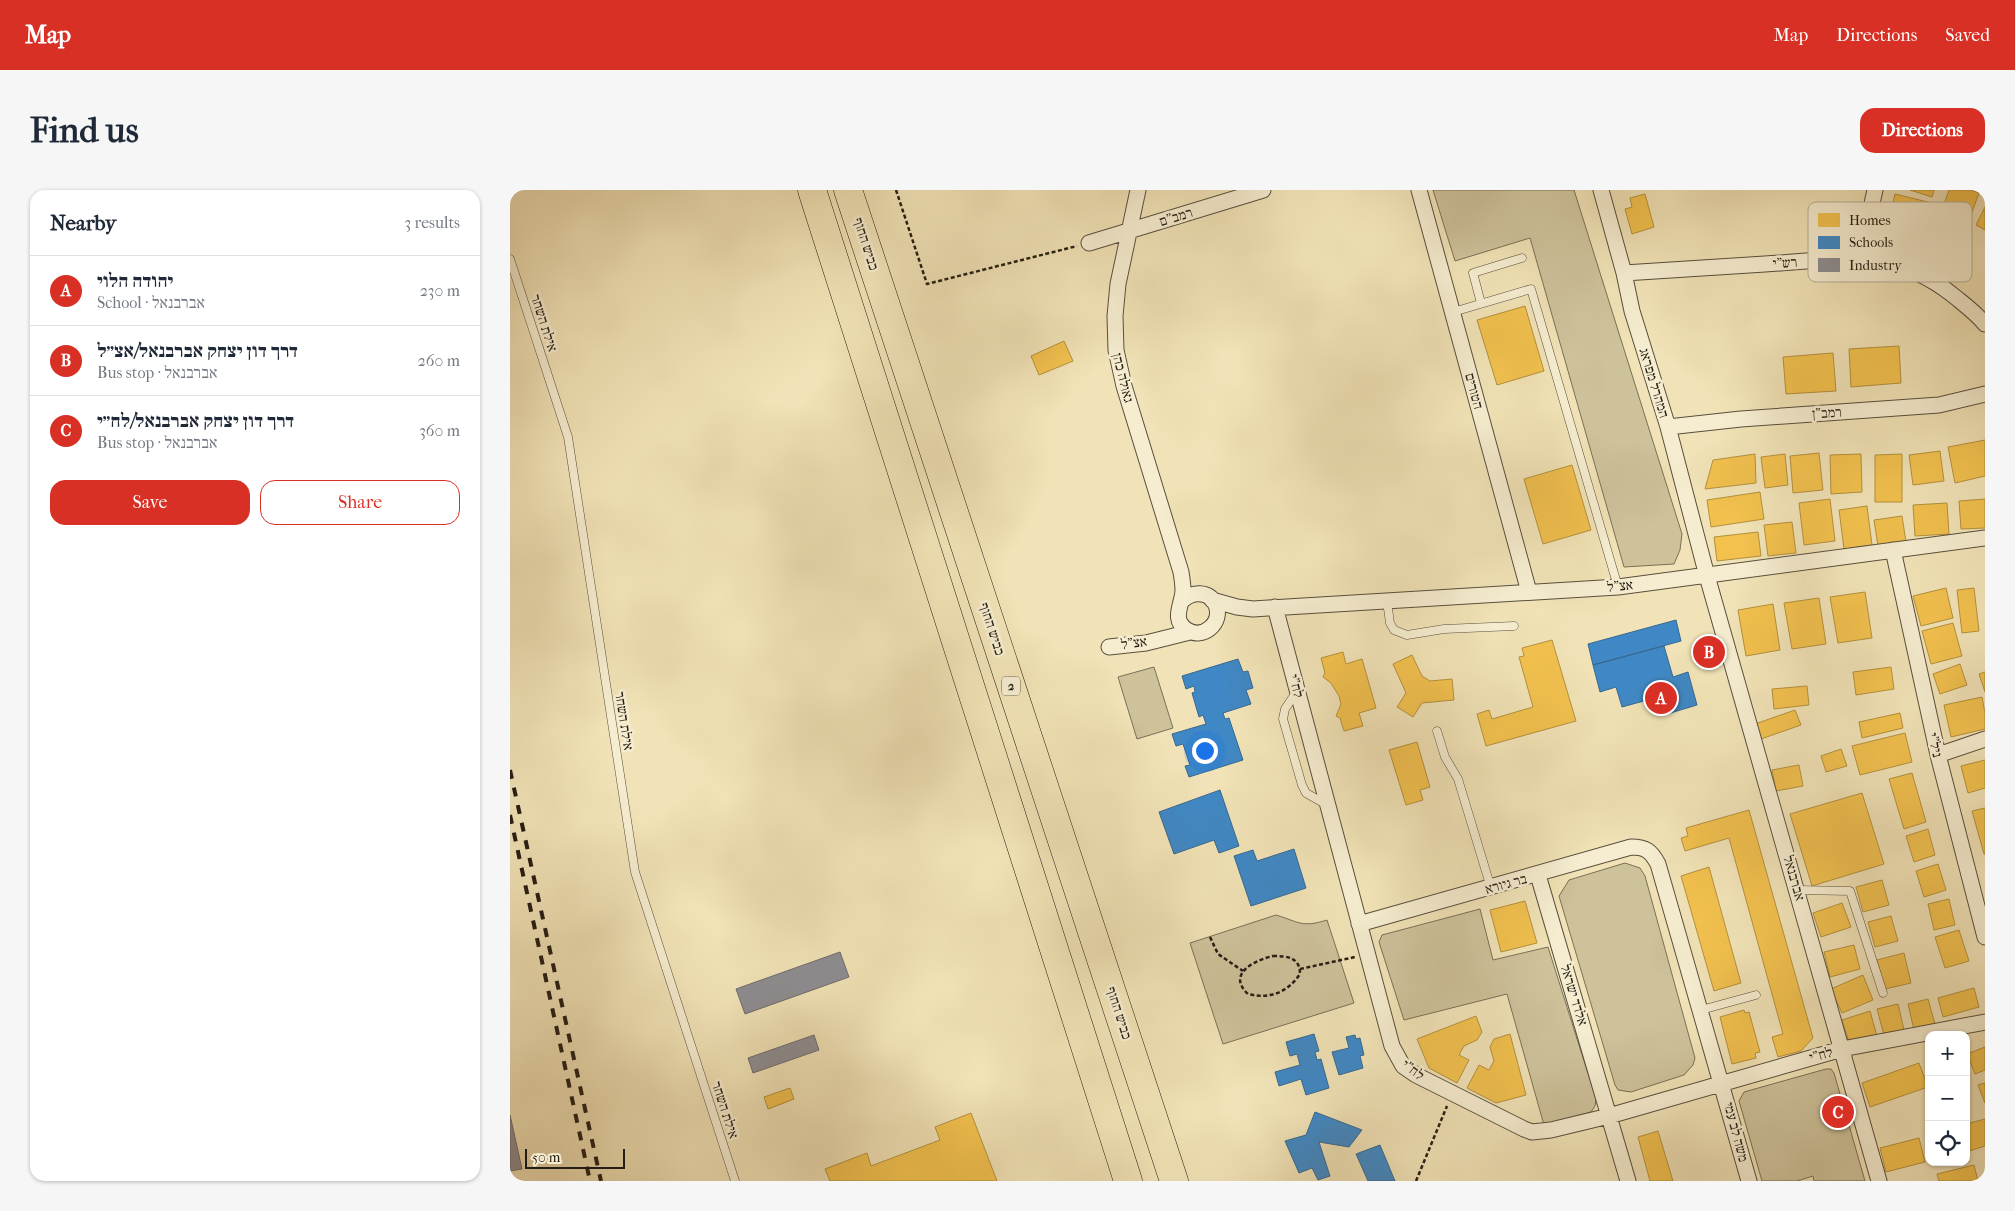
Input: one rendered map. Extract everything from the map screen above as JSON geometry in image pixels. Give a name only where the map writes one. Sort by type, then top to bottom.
[{"type":"highway","points":[[812,190],[1128,1181]]},
{"type":"highway","name":"כביש החוף","points":[[848,190],[1174,1181]]},
{"type":"street","name":"גאולה כהן","points":[[1138,190],[1116,301],[1116,350],[1124,386],[1177,561],[1182,582],[1179,608]]},
{"type":"street","name":"רמב\"ם","points":[[1089,243],[1263,190]]},
{"type":"street","name":"הטורים","points":[[1420,190],[1529,592]]},
{"type":"street","name":"המהרל מפראג","points":[[1601,190],[1624,273],[1632,311],[1668,427],[1707,576]]},
{"type":"street","name":"רש\"י","points":[[1624,273],[1808,261]]},
{"type":"street","name":"רש\"י","points":[[1934,282],[1947,290],[1985,324]]},
{"type":"street","name":"רמב\"ן","points":[[1668,427],[1741,419],[1939,405],[1985,394]]},
{"type":"street","name":"אצ\"ל","points":[[1208,597],[1237,607],[1275,608],[1618,586],[1707,576],[1985,538]]},
{"type":"street","name":"ניל\"י","points":[[1893,550],[1938,755],[1985,937]]},
{"type":"street","name":"גאולה כהן","points":[[1177,561],[1187,576],[1208,597]]},
{"type":"street","name":"אברבנאל","points":[[1707,576],[1880,1181]]},
{"type":"street","points":[[1191,594],[1208,597],[1217,609],[1218,616],[1211,628],[1199,633],[1190,632],[1182,626],[1179,608],[1191,594]]},
{"type":"street","name":"אצ\"ל","points":[[1160,639],[1170,628],[1179,608]]},
{"type":"street","name":"אצ\"ל","points":[[1211,628],[1253,608]]},
{"type":"street","name":"לח\"י","points":[[1275,608],[1392,1046],[1403,1066],[1416,1075],[1532,1132],[1552,1130],[1609,1116],[1842,1049],[1985,1022]]},
{"type":"street","name":"אצ\"ל","points":[[1109,647],[1190,632]]},
{"type":"street","points":[[1938,755],[1985,740]]},
{"type":"street","name":"בר גיורא","points":[[1359,924],[1538,875],[1631,847],[1647,849],[1652,852],[1658,864],[1701,1010]]},
{"type":"street","name":"אלדד ישראל","points":[[1538,875],[1609,1116]]},
{"type":"street","points":[[1701,1010],[1722,1083]]},
{"type":"street","name":"משה לב עמי","points":[[1722,1083],[1749,1181]]},
{"type":"street","points":[[1609,1116],[1628,1181]]},
{"type":"lane","points":[[1481,303],[1472,272],[1522,258]]},
{"type":"lane","name":"אילת השחר","points":[[510,259],[568,437],[634,872],[735,1181]]},
{"type":"lane","points":[[1453,312],[1531,289],[1618,586]]},
{"type":"lane","points":[[1387,601],[1390,623],[1394,630],[1407,636],[1451,628],[1514,626]]},
{"type":"lane","points":[[1297,691],[1285,710],[1283,719],[1306,793],[1328,805]]},
{"type":"lane","points":[[1437,731],[1445,757],[1458,779],[1490,888]]},
{"type":"lane","points":[[1797,890],[1850,891],[1883,993]]},
{"type":"lane","points":[[1701,1010],[1756,995]]},
{"type":"path","points":[[896,190],[927,284],[1089,243]]},
{"type":"path","points":[[1210,937],[1218,954],[1243,971]]},
{"type":"path","points":[[1300,969],[1368,955]]},
{"type":"path","points":[[1284,956],[1294,959],[1298,963],[1300,974],[1288,988],[1278,993],[1261,997],[1248,994],[1243,990],[1240,978],[1243,971],[1262,958],[1284,956]]},
{"type":"path","points":[[1416,1181],[1452,1093]]},
{"type":"shaded area","points":[[1433,190],[1574,190],[1682,534],[1680,550],[1674,564],[1624,567],[1530,238],[1455,261]]},
{"type":"shaded area","points":[[1154,667],[1173,728],[1137,739],[1118,677]]},
{"type":"shaded area","points":[[1625,863],[1640,868],[1645,876],[1695,1058],[1693,1065],[1684,1075],[1631,1092],[1618,1090],[1615,1085],[1559,896],[1569,880]]},
{"type":"shaded area","points":[[1480,909],[1493,960],[1548,947],[1596,1099],[1595,1106],[1591,1112],[1544,1125],[1507,994],[1404,1020],[1379,942],[1382,935]]},
{"type":"shaded area","points":[[1276,915],[1306,924],[1327,920],[1354,1003],[1223,1044],[1190,943]]},
{"type":"shaded area","points":[[1831,1069],[1834,1073],[1865,1181],[1814,1181],[1813,1176],[1797,1181],[1762,1181],[1739,1101],[1744,1092]]},
{"type":"building: Homes","points":[[1910,190],[1934,190],[1932,197]]},
{"type":"building: Homes","points":[[1949,190],[1971,190],[1979,193],[1972,212],[1972,202],[1945,202]]},
{"type":"building: Homes","points":[[1645,194],[1654,227],[1632,234],[1625,209],[1632,207],[1630,198]]},
{"type":"building: Homes","points":[[1895,194],[1928,202],[1893,202]]},
{"type":"building: Homes","points":[[1985,207],[1985,230],[1976,225]]},
{"type":"building: Homes","points":[[1525,306],[1544,371],[1497,385],[1477,320]]},
{"type":"building: Homes","points":[[1064,341],[1073,361],[1039,375],[1031,356]]},
{"type":"building: Homes","points":[[1899,346],[1901,383],[1851,387],[1849,349]]},
{"type":"building: Homes","points":[[1833,353],[1836,391],[1786,394],[1783,357]]},
{"type":"building: Homes","points":[[1985,440],[1985,476],[1955,483],[1948,447]]},
{"type":"building: Homes","points":[[1940,451],[1944,481],[1913,485],[1909,455]]},
{"type":"building: Homes","points":[[1819,453],[1823,490],[1793,493],[1790,456]]},
{"type":"building: Homes","points":[[1755,454],[1756,483],[1705,489],[1713,460]]},
{"type":"building: Homes","points":[[1785,454],[1788,485],[1765,488],[1761,457]]},
{"type":"building: Homes","points":[[1861,454],[1862,492],[1831,494],[1830,455]]},
{"type":"building: Homes","points":[[1902,454],[1902,502],[1875,502],[1875,455]]},
{"type":"building: Homes","points":[[1572,465],[1591,530],[1543,544],[1524,479]]},
{"type":"building: Homes","points":[[1760,492],[1764,519],[1711,527],[1707,500]]},
{"type":"building: Homes","points":[[1830,499],[1835,541],[1804,545],[1799,503]]},
{"type":"building: Homes","points":[[1985,499],[1985,528],[1961,529],[1959,501]]},
{"type":"building: Homes","points":[[1947,503],[1949,534],[1915,536],[1913,505]]},
{"type":"building: Homes","points":[[1867,506],[1872,545],[1844,549],[1839,510]]},
{"type":"building: Homes","points":[[1902,516],[1906,542],[1878,546],[1874,520]]},
{"type":"building: Homes","points":[[1792,522],[1796,553],[1768,556],[1764,525]]},
{"type":"building: Homes","points":[[1758,532],[1761,556],[1717,561],[1714,537]]},
{"type":"building: Homes","points":[[1946,588],[1953,618],[1921,626],[1913,596]]},
{"type":"building: Homes","points":[[1974,588],[1979,631],[1962,633],[1957,590]]},
{"type":"building: Homes","points":[[1865,592],[1872,638],[1838,643],[1830,597]]},
{"type":"building: Homes","points":[[1819,598],[1826,644],[1792,649],[1784,603]]},
{"type":"building: Homes","points":[[1773,604],[1780,650],[1746,656],[1738,610]]},
{"type":"building: Homes","points":[[1953,623],[1962,656],[1931,664],[1922,631]]},
{"type":"building: Homes","points":[[1552,640],[1576,721],[1486,746],[1477,714],[1489,710],[1492,719],[1533,707],[1519,657],[1524,656],[1522,648]]},
{"type":"building: Homes","points":[[1343,652],[1346,664],[1362,659],[1376,708],[1359,713],[1363,726],[1344,731],[1340,718],[1336,716],[1341,704],[1339,696],[1331,683],[1323,677],[1325,673],[1321,658]]},
{"type":"building: Homes","points":[[1412,655],[1422,676],[1430,681],[1452,679],[1454,700],[1422,703],[1413,717],[1397,707],[1406,693],[1393,664]]},
{"type":"building: Homes","points":[[1960,664],[1967,685],[1940,694],[1933,674]]},
{"type":"building: Homes","points":[[1891,667],[1894,689],[1856,695],[1853,672]]},
{"type":"building: Homes","points":[[1985,672],[1985,692],[1979,674]]},
{"type":"building: Homes","points":[[1807,686],[1809,705],[1774,709],[1772,689]]},
{"type":"building: Homes","points":[[1982,697],[1985,729],[1951,737],[1944,705]]},
{"type":"building: Homes","points":[[1795,710],[1801,725],[1761,739],[1755,724]]},
{"type":"building: Homes","points":[[1900,713],[1903,728],[1862,738],[1859,722]]},
{"type":"building: Homes","points":[[1905,733],[1912,762],[1860,775],[1852,746]]},
{"type":"building: Homes","points":[[1417,742],[1430,787],[1420,790],[1423,800],[1406,805],[1389,750]]},
{"type":"building: Homes","points":[[1841,749],[1847,766],[1826,772],[1821,756]]},
{"type":"building: Homes","points":[[1985,760],[1985,788],[1968,793],[1961,766]]},
{"type":"building: Homes","points":[[1799,765],[1803,786],[1776,791],[1772,770]]},
{"type":"building: Homes","points":[[1912,773],[1926,822],[1904,829],[1889,779]]},
{"type":"building: Homes","points":[[1862,793],[1884,864],[1812,886],[1790,814]]},
{"type":"building: Homes","points":[[1985,808],[1985,854],[1984,854],[1972,811]]},
{"type":"building: Homes","points":[[1749,810],[1813,1038],[1801,1051],[1778,1057],[1772,1037],[1783,1034],[1729,838],[1685,851],[1681,838],[1688,836],[1686,828]]},
{"type":"building: Homes","points":[[1928,829],[1935,855],[1914,862],[1906,836]]},
{"type":"building: Homes","points":[[1938,864],[1946,890],[1924,897],[1916,871]]},
{"type":"building: Homes","points":[[1709,867],[1741,983],[1714,991],[1681,876]]},
{"type":"building: Homes","points":[[1882,880],[1889,905],[1863,912],[1856,887]]},
{"type":"building: Homes","points":[[1949,899],[1955,925],[1934,930],[1928,904]]},
{"type":"building: Homes","points":[[1525,901],[1537,943],[1501,952],[1490,910]]},
{"type":"building: Homes","points":[[1842,903],[1851,927],[1821,937],[1813,913]]},
{"type":"building: Homes","points":[[1891,916],[1898,941],[1875,947],[1868,922]]},
{"type":"building: Homes","points":[[1959,930],[1969,961],[1945,968],[1935,937]]},
{"type":"building: Homes","points":[[1854,945],[1860,969],[1830,977],[1824,952]]},
{"type":"building: Homes","points":[[1904,953],[1911,983],[1885,989],[1877,960]]},
{"type":"building: Homes","points":[[1863,975],[1873,1000],[1842,1013],[1831,989]]},
{"type":"building: Homes","points":[[1974,988],[1979,1007],[1943,1017],[1938,998]]},
{"type":"building: Homes","points":[[1928,999],[1935,1024],[1914,1030],[1908,1004]]},
{"type":"building: Homes","points":[[1898,1004],[1905,1034],[1885,1039],[1877,1009]]},
{"type":"building: Homes","points":[[1744,1010],[1745,1013],[1749,1012],[1760,1052],[1755,1053],[1756,1058],[1732,1064],[1720,1017]]},
{"type":"building: Homes","points":[[1870,1011],[1877,1036],[1850,1045],[1842,1020]]},
{"type":"building: Homes","points":[[1476,1016],[1482,1032],[1477,1040],[1464,1046],[1459,1055],[1469,1060],[1457,1083],[1429,1068],[1417,1039]]},
{"type":"building: Homes","points":[[1510,1034],[1526,1095],[1496,1103],[1467,1088],[1479,1065],[1489,1070],[1494,1061],[1490,1047],[1494,1039]]},
{"type":"building: Homes","points":[[1985,1047],[1985,1070],[1975,1074],[1970,1062],[1970,1053]]},
{"type":"building: Homes","points":[[1919,1063],[1925,1079],[1925,1088],[1870,1107],[1862,1083]]},
{"type":"building: Homes","points":[[1985,1083],[1985,1103],[1978,1085]]},
{"type":"building: Homes","points":[[790,1088],[794,1099],[768,1109],[764,1097]]},
{"type":"building: Homes","points":[[971,1113],[997,1181],[830,1181],[825,1169],[867,1153],[871,1166],[940,1140],[935,1127]]},
{"type":"building: Homes","points":[[1985,1119],[1985,1146],[1970,1151],[1970,1123]]},
{"type":"building: Homes","points":[[1658,1131],[1673,1181],[1650,1181],[1638,1137]]},
{"type":"building: Homes","points":[[1919,1138],[1925,1162],[1886,1172],[1880,1148]]},
{"type":"building: Homes","points":[[1974,1165],[1978,1181],[1939,1181],[1937,1174]]},
{"type":"building: Schools","points":[[1676,620],[1681,641],[1593,665],[1588,644]]},
{"type":"building: Schools","points":[[1664,646],[1673,677],[1688,672],[1697,705],[1667,714],[1662,696],[1622,707],[1616,687],[1600,692],[1593,665]]},
{"type":"building: Schools","points":[[1238,659],[1243,672],[1248,671],[1253,688],[1246,690],[1251,704],[1223,713],[1225,719],[1229,718],[1243,760],[1189,777],[1185,766],[1190,765],[1183,744],[1176,746],[1172,734],[1206,724],[1203,715],[1199,717],[1192,693],[1195,692],[1194,686],[1186,689],[1182,676]]},
{"type":"building: Schools","points":[[1220,790],[1239,846],[1219,853],[1214,840],[1174,854],[1159,812]]},
{"type":"building: Schools","points":[[1294,849],[1306,888],[1251,906],[1234,856],[1253,850],[1257,861]]},
{"type":"building: Schools","points":[[1314,1034],[1319,1051],[1315,1052],[1317,1060],[1321,1059],[1329,1088],[1306,1095],[1301,1079],[1279,1086],[1275,1072],[1300,1065],[1297,1054],[1290,1056],[1286,1042]]},
{"type":"building: Schools","points":[[1355,1035],[1356,1039],[1360,1038],[1364,1055],[1360,1056],[1363,1068],[1339,1075],[1332,1052],[1349,1048],[1346,1037]]},
{"type":"building: Schools","points":[[1315,1112],[1362,1130],[1349,1147],[1319,1142],[1330,1176],[1318,1180],[1312,1168],[1299,1173],[1285,1141],[1306,1135]]},
{"type":"building: Schools","points":[[1380,1145],[1395,1181],[1368,1181],[1356,1154]]},
{"type":"building: Industry","points":[[840,952],[849,977],[745,1014],[736,989]]},
{"type":"building: Industry","points":[[814,1035],[819,1050],[753,1073],[748,1058]]},
{"type":"building: Industry","points":[[510,1115],[522,1169],[510,1171]]},
{"type":"railway","points":[[510,770],[601,1181]]},
{"type":"railway","points":[[510,815],[590,1181]]},
{"type":"place","name":"דרך דון יצחק אברבנאל/אצ״ל","points":[[1709,652]]},
{"type":"place","name":"יהודה הלוי","points":[[1661,698]]},
{"type":"place","name":"דרך דון יצחק אברבנאל/לח״י","points":[[1838,1112]]}]
